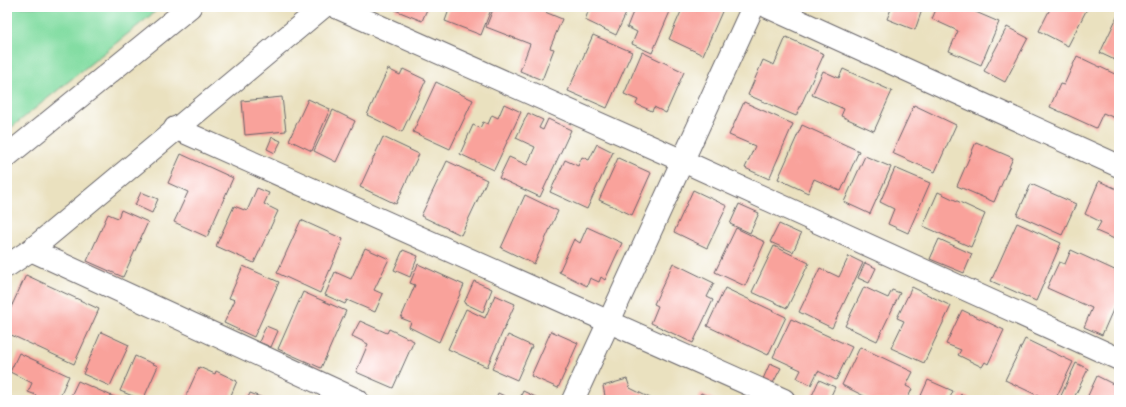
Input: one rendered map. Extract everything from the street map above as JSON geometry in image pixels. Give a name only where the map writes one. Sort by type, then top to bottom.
[{"type":"street","points":[[7,156],[190,7]]},
{"type":"street","points":[[7,266],[31,250],[175,128],[323,7]]},
{"type":"street","points":[[336,7],[684,161],[1119,359]]},
{"type":"street","points":[[573,400],[684,161],[753,7]]},
{"type":"street","points":[[768,7],[1119,166]]},
{"type":"street","points":[[175,128],[784,400]]},
{"type":"street","points":[[31,250],[357,400]]},
{"type":"green space","points":[[7,7],[154,7],[156,11],[7,131]]},
{"type":"building","points":[[396,7],[428,7],[422,21],[395,10]]},
{"type":"building","points":[[450,7],[492,7],[481,35],[445,21]]},
{"type":"building","points":[[494,7],[533,7],[562,19],[550,48],[554,49],[542,80],[520,71],[530,44],[486,27]]},
{"type":"building","points":[[590,7],[609,9],[610,7],[629,7],[616,35],[585,20]]},
{"type":"building","points":[[635,7],[672,7],[652,53],[632,44],[637,32],[627,27]]},
{"type":"building","points":[[683,7],[724,7],[703,55],[669,39]]},
{"type":"building","points":[[887,7],[923,7],[915,30],[887,19],[891,9]]},
{"type":"building","points":[[937,7],[964,7],[999,22],[981,65],[949,51],[958,31],[932,19]]},
{"type":"building","points":[[1051,7],[1088,7],[1068,46],[1039,31]]},
{"type":"building","points":[[1119,13],[1119,62],[1100,53]]},
{"type":"building","points":[[1007,27],[1028,38],[1005,82],[984,71]]},
{"type":"building","points":[[593,35],[632,52],[607,108],[568,91]]},
{"type":"building","points":[[786,37],[824,54],[796,116],[748,95],[763,60],[774,65]]},
{"type":"building","points":[[642,52],[684,72],[666,113],[654,107],[652,111],[636,104],[638,100],[624,94]]},
{"type":"building","points":[[1077,56],[1119,76],[1119,109],[1115,118],[1103,113],[1096,128],[1050,107],[1060,84],[1064,85]]},
{"type":"building","points":[[388,69],[400,75],[403,69],[426,80],[402,132],[367,115]]},
{"type":"building","points":[[843,69],[892,91],[874,131],[841,116],[844,109],[812,95],[823,71],[839,78]]},
{"type":"building","points":[[436,82],[473,100],[450,149],[413,132]]},
{"type":"building","points":[[282,97],[286,131],[245,135],[242,101]]},
{"type":"building","points":[[308,99],[330,109],[312,151],[289,140]]},
{"type":"building","points":[[744,102],[793,124],[769,179],[745,168],[755,146],[729,135]]},
{"type":"building","points":[[504,104],[521,112],[494,170],[460,154],[473,125],[480,128],[483,122],[488,124],[492,115],[498,118]]},
{"type":"building","points":[[914,105],[956,125],[935,172],[892,153]]},
{"type":"building","points":[[333,110],[355,121],[336,162],[314,151]]},
{"type":"building","points":[[528,113],[543,120],[539,128],[543,130],[548,119],[571,130],[540,197],[499,178],[509,157],[527,165],[535,147],[516,138]]},
{"type":"building","points":[[802,125],[859,151],[841,191],[814,179],[808,193],[778,179]]},
{"type":"building","points":[[272,137],[281,141],[275,153],[267,149]]},
{"type":"building","points":[[383,137],[419,154],[396,204],[360,187]]},
{"type":"building","points":[[976,142],[1013,158],[994,202],[957,186]]},
{"type":"building","points":[[597,144],[613,152],[587,209],[550,192],[565,160],[578,166],[582,157],[589,160]]},
{"type":"building","points":[[181,154],[233,178],[207,237],[174,222],[188,192],[168,183]]},
{"type":"building","points":[[865,156],[891,167],[870,214],[844,202]]},
{"type":"building","points":[[618,158],[651,173],[632,215],[599,200]]},
{"type":"building","points":[[447,161],[487,180],[461,235],[421,216]]},
{"type":"building","points":[[895,168],[930,183],[908,233],[888,224],[894,209],[880,202]]},
{"type":"building","points":[[1099,181],[1119,190],[1119,241],[1096,231],[1101,222],[1085,214]]},
{"type":"building","points":[[1031,184],[1076,204],[1062,235],[1017,215]]},
{"type":"building","points":[[257,188],[269,193],[264,204],[278,211],[254,263],[216,246],[234,206],[247,211]]},
{"type":"building","points":[[693,190],[727,206],[707,248],[674,232]]},
{"type":"building","points":[[141,192],[158,199],[152,213],[135,205]]},
{"type":"building","points":[[938,192],[985,214],[971,247],[923,226]]},
{"type":"building","points":[[525,195],[558,211],[534,264],[501,248]]},
{"type":"building","points":[[739,204],[759,213],[750,233],[730,224]]},
{"type":"building","points":[[121,210],[148,222],[123,277],[87,261],[108,214],[118,218]]},
{"type":"building","points":[[301,220],[343,239],[320,293],[277,273]]},
{"type":"building","points":[[1017,223],[1061,243],[1036,301],[991,281]]},
{"type":"building","points":[[779,224],[801,234],[793,252],[770,242]]},
{"type":"building","points":[[587,227],[622,243],[605,280],[601,277],[599,282],[590,278],[587,286],[559,272],[574,239],[580,243]]},
{"type":"building","points":[[736,228],[765,242],[745,286],[715,272]]},
{"type":"building","points":[[939,239],[972,254],[964,273],[930,259]]},
{"type":"building","points":[[774,246],[809,263],[787,308],[752,292]]},
{"type":"building","points":[[365,248],[389,259],[374,290],[383,294],[375,312],[347,300],[345,304],[325,295],[335,272],[351,279]]},
{"type":"building","points":[[403,250],[418,256],[410,277],[394,270]]},
{"type":"building","points":[[1071,250],[1119,272],[1119,296],[1102,335],[1084,327],[1092,308],[1047,288],[1059,262],[1065,264]]},
{"type":"building","points":[[849,256],[863,263],[832,328],[799,312],[820,268],[839,277]]},
{"type":"building","points":[[673,263],[714,283],[707,297],[713,300],[693,343],[651,323],[658,306],[654,304]]},
{"type":"building","points":[[865,263],[876,268],[869,283],[858,278]]},
{"type":"building","points":[[418,264],[464,285],[439,342],[409,327],[411,322],[401,318],[415,285],[410,283]]},
{"type":"building","points":[[243,266],[279,282],[254,337],[224,323],[235,300],[229,298]]},
{"type":"building","points":[[26,275],[99,309],[74,364],[7,333],[7,316]]},
{"type":"building","points":[[474,281],[492,289],[483,312],[464,303]]},
{"type":"building","points":[[864,287],[888,298],[892,290],[900,293],[877,341],[845,326]]},
{"type":"building","points":[[912,287],[951,306],[924,363],[891,348],[904,321],[897,318]]},
{"type":"building","points":[[725,288],[786,317],[768,355],[707,326]]},
{"type":"building","points":[[303,292],[346,311],[321,368],[278,349]]},
{"type":"building","points":[[495,295],[515,304],[487,367],[448,349],[466,309],[485,318]]},
{"type":"building","points":[[962,310],[1004,330],[988,364],[985,362],[982,367],[958,355],[961,350],[946,344]]},
{"type":"building","points":[[791,319],[852,347],[836,380],[818,371],[811,385],[797,378],[801,370],[773,357]]},
{"type":"building","points":[[360,321],[387,333],[389,329],[414,341],[393,388],[356,372],[368,344],[352,336]]},
{"type":"building","points":[[266,326],[278,331],[271,347],[259,342]]},
{"type":"building","points":[[551,331],[578,343],[558,388],[531,376]]},
{"type":"building","points":[[101,332],[129,345],[110,386],[83,374]]},
{"type":"building","points":[[508,335],[532,346],[517,380],[492,369]]},
{"type":"building","points":[[1025,339],[1073,362],[1055,400],[1047,400],[1005,380]]},
{"type":"building","points":[[860,347],[913,372],[906,386],[912,389],[907,400],[872,400],[842,385]]},
{"type":"building","points":[[19,353],[69,376],[58,400],[34,400],[36,395],[28,392],[32,383],[10,372]]},
{"type":"building","points":[[135,356],[158,366],[143,400],[120,391]]},
{"type":"building","points":[[770,363],[781,368],[773,383],[763,379]]},
{"type":"building","points":[[1076,363],[1088,369],[1073,400],[1059,400]]},
{"type":"building","points":[[199,367],[215,374],[216,371],[237,381],[229,400],[184,400]]},
{"type":"building","points":[[1097,376],[1119,387],[1119,400],[1086,400]]},
{"type":"building","points":[[627,379],[630,388],[654,400],[603,400],[605,396],[603,386]]},
{"type":"building","points":[[819,380],[835,387],[829,400],[810,400]]},
{"type":"building","points":[[928,380],[953,391],[949,400],[919,400]]},
{"type":"building","points":[[78,381],[121,400],[69,400]]},
{"type":"building","points":[[523,391],[542,400],[519,400]]},
{"type":"building","points":[[250,393],[268,400],[247,400]]},
{"type":"building","points":[[498,393],[513,400],[495,400]]},
{"type":"building","points":[[701,393],[715,400],[698,400]]},
{"type":"building","points":[[961,394],[973,400],[958,400]]}]
